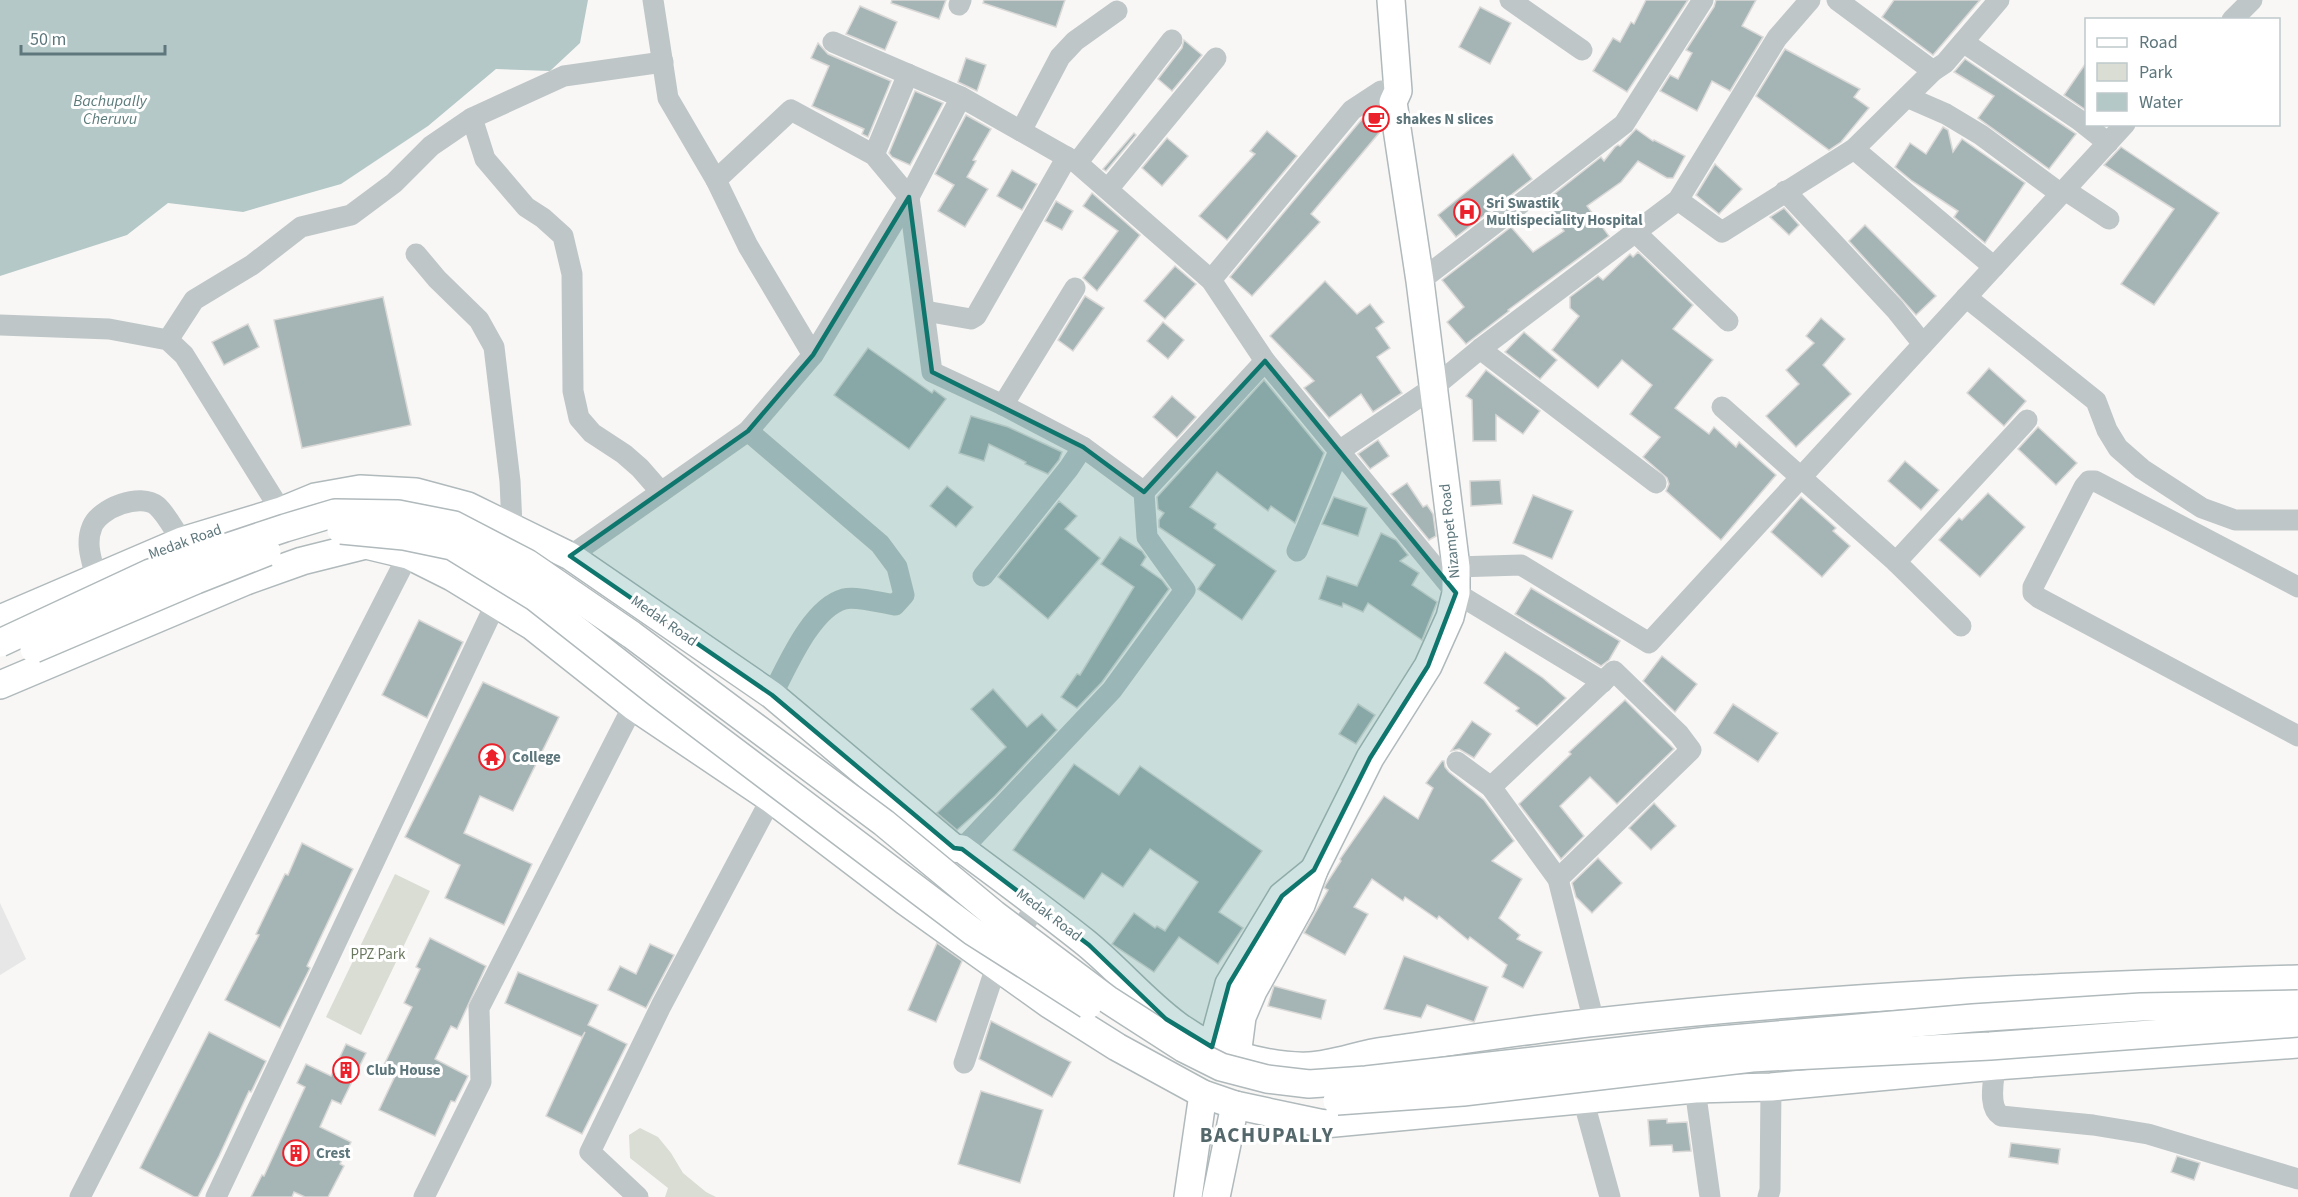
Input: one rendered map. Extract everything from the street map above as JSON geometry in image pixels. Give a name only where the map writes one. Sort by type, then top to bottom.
[{"type":"main road","name":"Nizampet Road","points":[[1225,1051],[1229,984],[1282,896],[1314,870],[1370,758],[1428,666],[1450,617],[1456,580],[1420,281],[1387,97],[1373,0]]},
{"type":"main road","name":"Nizampet Road","points":[[1387,97],[1398,91],[1391,0]]},
{"type":"main road","name":"Medak Road","points":[[0,619],[182,541],[280,511],[315,497],[360,489],[416,492],[468,506],[570,556],[772,695],[954,848],[962,849],[1089,945],[1166,1019],[1225,1051],[1267,1063],[1310,1066],[1375,1052],[1594,1022],[1923,995],[2079,986],[2298,979]]},
{"type":"main road","points":[[0,643],[150,573],[335,513],[398,514],[454,525],[527,563],[632,635],[884,823],[994,914],[1107,999],[1183,1048],[1221,1067],[1267,1079],[1309,1084],[1366,1080],[1708,1041],[1973,1017],[2141,1007],[2298,1004]]},
{"type":"main road","points":[[0,680],[34,649],[297,540],[345,530],[404,536],[452,546],[535,597],[657,693],[972,931],[1186,1067],[1218,1083],[1256,1094],[1317,1102],[1383,1098],[1463,1092],[1752,1058],[1990,1046],[2298,1023]]},
{"type":"main road","points":[[0,685],[246,581],[302,561],[366,545],[408,555],[452,577],[532,626],[633,706],[771,800],[996,967],[1117,1047],[1203,1094],[1235,1105],[1324,1124],[1695,1089],[1771,1087],[1995,1066],[2298,1044]]},
{"type":"main road","points":[[1504,1035],[1514,1106]]},
{"type":"main road","points":[[1188,1197],[1203,1094]]},
{"type":"main road","points":[[1216,1197],[1235,1105]]},
{"type":"street","points":[[653,0],[668,98],[716,180],[748,246],[813,355]]},
{"type":"street","points":[[1510,0],[1582,50]]},
{"type":"street","points":[[1420,281],[1624,124],[1702,0]]},
{"type":"street","points":[[1297,551],[1339,451],[1434,387],[1480,349],[1678,200],[1776,38],[1810,0]]},
{"type":"street","points":[[1837,0],[1933,71]]},
{"type":"street","points":[[1678,200],[1722,232],[1854,149],[1933,71],[1945,63],[1999,0]]},
{"type":"street","points":[[2234,18],[2252,0]]},
{"type":"street","points":[[1021,131],[1060,57],[1075,41],[1117,11]]},
{"type":"street","points":[[925,311],[971,318],[976,316],[1072,160],[1172,40]]},
{"type":"street","points":[[832,42],[961,97],[1072,160],[1108,189],[1211,280],[1265,361],[1339,451],[1456,580],[1603,682]]},
{"type":"street","points":[[1963,42],[2085,125]]},
{"type":"street","points":[[1108,189],[1216,58]]},
{"type":"street","points":[[168,340],[194,300],[252,265],[301,227],[351,215],[394,183],[431,146],[472,118],[564,76],[663,62]]},
{"type":"street","points":[[874,155],[908,74]]},
{"type":"street","points":[[570,556],[748,431],[813,355],[909,197],[961,97]]},
{"type":"street","points":[[1211,280],[1352,110],[1387,97]]},
{"type":"street","points":[[1907,97],[1946,114],[1981,135],[2063,192],[2109,219]]},
{"type":"street","points":[[716,180],[791,110],[874,155],[909,197],[932,372],[1003,405],[1083,447],[1144,492]]},
{"type":"street","points":[[472,118],[485,159],[526,207],[543,218],[563,236],[572,274],[573,391],[579,418],[592,434],[624,454],[640,468],[661,492]]},
{"type":"street","points":[[2087,126],[2108,143]]},
{"type":"street","points":[[1456,580],[1521,565],[1649,643],[1800,476],[2124,126]]},
{"type":"street","points":[[1854,149],[1994,267]]},
{"type":"street","points":[[1785,191],[1895,309],[1923,344]]},
{"type":"street","points":[[1635,232],[1728,321]]},
{"type":"street","points":[[416,254],[437,279],[479,320],[494,347],[510,481],[512,526]]},
{"type":"street","points":[[1003,405],[1074,288]]},
{"type":"street","points":[[1966,297],[2096,401],[2107,430],[2118,448],[2142,470],[2202,508],[2235,520],[2298,520]]},
{"type":"street","points":[[0,324],[108,329],[168,340],[184,355],[280,511]]},
{"type":"street","points":[[1480,349],[1656,483]]},
{"type":"street","points":[[962,849],[1112,690],[1185,590],[1147,537],[1144,492],[1265,361]]},
{"type":"street","points":[[1722,407],[1896,562],[1961,626]]},
{"type":"street","points":[[1896,562],[2027,420]]},
{"type":"street","points":[[748,431],[880,544],[897,567],[904,595],[895,605],[844,599],[832,606],[811,623],[772,695]]},
{"type":"street","points":[[983,576],[1069,468],[1083,447]]},
{"type":"street","points":[[2298,588],[2095,481],[2090,481],[2085,487],[2033,587],[2033,593],[2039,598],[2298,736]]},
{"type":"street","points":[[96,577],[89,552],[89,535],[93,523],[109,510],[128,501],[142,501],[156,505],[182,541]]},
{"type":"street","points":[[80,1197],[408,555]]},
{"type":"street","points":[[216,1197],[495,605]]},
{"type":"street","points":[[1491,787],[1614,671],[1679,734],[1691,750],[1558,879]]},
{"type":"street","points":[[424,1197],[480,1082],[479,1008],[633,706]]},
{"type":"street","points":[[1457,762],[1491,787],[1558,879],[1594,1022]]},
{"type":"street","points":[[638,1197],[590,1152],[661,1006],[771,800]]},
{"type":"street","points":[[964,1062],[996,967],[1037,905]]},
{"type":"street","points":[[1995,1066],[1993,1106],[1996,1113],[2001,1116],[2093,1125],[2148,1134],[2298,1179]]},
{"type":"street","points":[[1768,1197],[1770,1190],[1771,1087]]},
{"type":"street","points":[[1695,1089],[1710,1197]]},
{"type":"street","points":[[1583,1099],[1610,1197]]},
{"type":"highlighted area","points":[[909,197],[932,372],[1083,447],[1144,492],[1265,361],[1456,593],[1428,666],[1370,758],[1314,870],[1282,896],[1229,984],[1212,1047],[1166,1019],[1089,945],[962,849],[954,848],[772,695],[570,556],[748,431],[813,355]]},
{"type":"shaded area","points":[[0,903],[26,959],[0,975]]},
{"type":"green space","name":"PPZ Park","points":[[395,874],[430,891],[361,1035],[326,1017]]},
{"type":"green space","points":[[640,1128],[658,1137],[683,1173],[706,1192],[716,1197],[665,1197],[668,1188],[630,1158],[629,1135]]},
{"type":"water","name":"Bachupally Cheruvu","points":[[0,0],[588,0],[580,43],[550,71],[496,69],[428,126],[341,184],[243,212],[168,203],[127,235],[0,276]]},
{"type":"building","points":[[892,0],[946,0],[939,19],[891,3]]},
{"type":"building","points":[[984,0],[1065,0],[1056,27],[983,3]]},
{"type":"building","points":[[1646,0],[1688,0],[1627,92],[1593,71],[1613,38],[1620,42],[1631,22],[1634,24]]},
{"type":"building","points":[[1716,0],[1756,0],[1742,26],[1763,37],[1730,91],[1712,81],[1697,111],[1660,91],[1670,75],[1678,79],[1692,53],[1686,50],[1714,7]]},
{"type":"building","points":[[1894,0],[1980,0],[1933,55],[1882,17]]},
{"type":"building","points":[[860,6],[897,22],[885,50],[846,34]]},
{"type":"building","points":[[1480,7],[1511,23],[1490,64],[1459,47]]},
{"type":"building","points":[[1184,40],[1202,55],[1172,91],[1158,79],[1182,48]]},
{"type":"building","points":[[818,43],[828,54],[891,81],[868,137],[862,134],[864,129],[812,106],[829,66],[811,58]]},
{"type":"building","points":[[1785,49],[1860,89],[1854,97],[1869,108],[1841,142],[1829,150],[1756,96]]},
{"type":"building","points":[[966,58],[986,65],[977,91],[958,82]]},
{"type":"building","points":[[1965,59],[2076,134],[2049,169],[1978,118],[1994,96],[1954,72]]},
{"type":"building","points":[[2085,64],[2085,109],[2064,95]]},
{"type":"building","points":[[915,91],[943,103],[910,165],[892,157],[889,153]]},
{"type":"building","points":[[966,115],[991,129],[973,160],[976,161],[967,177],[988,189],[965,227],[938,211],[954,185],[935,174]]},
{"type":"building","points":[[1362,119],[1379,133],[1311,214],[1320,222],[1252,296],[1230,277]]},
{"type":"building","points":[[1943,127],[1948,130],[1953,152],[1962,139],[2025,183],[1985,243],[1954,217],[1958,211],[1895,167],[1910,143],[1926,154]]},
{"type":"building","points":[[1636,129],[1653,141],[1685,156],[1673,178],[1667,178],[1638,161],[1621,182],[1587,206],[1609,236],[1508,310],[1466,344],[1447,322],[1464,307],[1442,280],[1511,227],[1533,252],[1564,231],[1544,202],[1601,157],[1604,161],[1615,147],[1620,146]]},
{"type":"building","points":[[1267,131],[1297,156],[1227,240],[1199,216],[1255,154],[1250,151]]},
{"type":"building","points":[[1134,133],[1136,135],[1106,171],[1103,169]]},
{"type":"building","points":[[1167,138],[1188,156],[1162,186],[1142,168]]},
{"type":"building","points":[[2121,147],[2219,213],[2154,305],[2121,284],[2174,209],[2104,165]]},
{"type":"building","points":[[1513,154],[1532,179],[1456,237],[1438,215]]},
{"type":"building","points":[[1715,164],[1742,189],[1719,214],[1696,195]]},
{"type":"building","points":[[1012,170],[1037,184],[1022,210],[997,196]]},
{"type":"building","points":[[1092,193],[1140,235],[1097,291],[1083,278],[1118,231],[1083,206]]},
{"type":"building","points":[[1056,201],[1073,211],[1062,230],[1045,221]]},
{"type":"building","points":[[1784,208],[1799,225],[1789,235],[1770,217]]},
{"type":"building","points":[[1865,225],[1936,296],[1916,315],[1849,241]]},
{"type":"building","points":[[1638,252],[1693,305],[1673,329],[1713,360],[1675,408],[1709,434],[1714,427],[1736,447],[1739,442],[1776,475],[1721,540],[1666,491],[1669,484],[1667,478],[1643,457],[1660,437],[1630,414],[1652,385],[1622,360],[1598,388],[1552,350],[1579,316],[1570,308],[1570,297],[1598,276],[1603,280],[1630,254],[1633,257]]},
{"type":"building","points":[[1175,266],[1196,284],[1165,319],[1144,301]]},
{"type":"building","points":[[1325,281],[1357,314],[1370,304],[1384,322],[1376,328],[1390,348],[1377,357],[1402,393],[1373,412],[1361,394],[1329,418],[1304,388],[1314,381],[1270,336]]},
{"type":"building","points":[[1085,296],[1104,308],[1073,351],[1058,340]]},
{"type":"building","points":[[383,297],[411,425],[302,448],[274,320]]},
{"type":"building","points":[[1821,318],[1845,339],[1823,365],[1851,394],[1796,447],[1766,416],[1799,384],[1786,370],[1814,343],[1806,336]]},
{"type":"building","points":[[1163,322],[1184,340],[1168,359],[1147,341]]},
{"type":"building","points":[[248,324],[259,347],[224,365],[212,342]]},
{"type":"building","points":[[1524,332],[1557,360],[1540,379],[1505,352]]},
{"type":"building","points":[[868,348],[932,393],[934,390],[946,399],[909,449],[834,395]]},
{"type":"building","points":[[1989,368],[2026,401],[2004,426],[1967,393]]},
{"type":"building","points":[[1486,370],[1540,411],[1523,434],[1496,415],[1496,441],[1473,441],[1472,400],[1466,396]]},
{"type":"building","points":[[1264,380],[1324,453],[1295,523],[1271,506],[1268,511],[1217,472],[1190,507],[1216,524],[1214,528],[1276,571],[1242,620],[1198,589],[1215,565],[1159,527],[1159,520],[1164,513],[1158,509],[1157,497]]},
{"type":"building","points":[[1172,396],[1196,417],[1177,438],[1153,417]]},
{"type":"building","points":[[971,416],[1008,427],[1062,452],[1059,460],[1048,474],[989,444],[984,461],[959,453]]},
{"type":"building","points":[[2038,427],[2077,463],[2056,485],[2018,449]]},
{"type":"building","points":[[1378,440],[1389,456],[1370,469],[1358,454]]},
{"type":"building","points":[[1905,461],[1939,490],[1921,510],[1888,481]]},
{"type":"building","points":[[1500,480],[1502,504],[1471,506],[1470,481]]},
{"type":"building","points":[[1407,483],[1423,507],[1427,505],[1433,514],[1436,536],[1429,540],[1391,494]]},
{"type":"building","points":[[947,486],[973,507],[956,527],[930,506]]},
{"type":"building","points":[[1988,493],[2025,527],[1980,577],[1939,540],[1959,518],[1962,520]]},
{"type":"building","points":[[1533,495],[1573,511],[1552,559],[1513,543]]},
{"type":"building","points":[[1334,497],[1367,508],[1358,536],[1322,524]]},
{"type":"building","points":[[1801,497],[1836,528],[1833,531],[1850,546],[1822,577],[1771,532]]},
{"type":"building","points":[[1059,501],[1077,516],[1065,529],[1100,558],[1048,619],[998,577]]},
{"type":"building","points":[[1381,533],[1396,540],[1408,555],[1400,561],[1419,573],[1412,585],[1437,602],[1422,640],[1368,603],[1363,612],[1343,603],[1342,607],[1319,599],[1327,576],[1357,586]]},
{"type":"building","points":[[1120,537],[1142,551],[1146,557],[1141,565],[1162,580],[1169,589],[1102,682],[1077,708],[1061,697],[1077,674],[1080,675],[1134,587],[1101,564]]},
{"type":"building","points":[[1531,588],[1620,641],[1609,660],[1601,666],[1515,614]]},
{"type":"building","points":[[419,620],[463,642],[427,718],[382,695]]},
{"type":"building","points":[[1505,652],[1543,678],[1566,698],[1537,726],[1516,711],[1519,708],[1484,683]]},
{"type":"building","points":[[1662,656],[1697,684],[1675,712],[1643,681]]},
{"type":"building","name":"College","points":[[483,682],[559,717],[513,811],[480,796],[464,833],[532,864],[504,925],[445,898],[460,865],[405,837]]},
{"type":"building","points":[[993,689],[1027,727],[1042,714],[1057,730],[995,796],[957,830],[937,813],[1006,747],[971,709]]},
{"type":"building","points":[[1625,700],[1674,749],[1617,804],[1590,777],[1560,806],[1584,836],[1561,859],[1519,804],[1571,754],[1569,752]]},
{"type":"building","points":[[1358,704],[1375,715],[1356,744],[1339,734]]},
{"type":"building","points":[[1733,704],[1778,733],[1758,762],[1714,733]]},
{"type":"building","points":[[1472,721],[1491,734],[1474,758],[1459,749],[1451,751]]},
{"type":"building","points":[[1442,761],[1449,772],[1484,800],[1514,841],[1492,861],[1522,879],[1499,918],[1520,935],[1517,939],[1542,952],[1523,988],[1502,977],[1507,965],[1470,937],[1468,940],[1439,916],[1437,919],[1405,897],[1403,901],[1372,879],[1354,907],[1368,914],[1345,955],[1304,933],[1328,890],[1324,888],[1341,861],[1340,859],[1384,796],[1418,819],[1433,788],[1426,783]]},
{"type":"building","points":[[1074,764],[1119,795],[1140,766],[1262,851],[1219,912],[1243,928],[1218,964],[1179,937],[1154,972],[1112,944],[1134,913],[1155,928],[1157,926],[1165,931],[1198,882],[1150,849],[1123,887],[1102,873],[1084,899],[1013,850]]},
{"type":"building","points":[[1654,803],[1676,826],[1651,850],[1629,828]]},
{"type":"building","points":[[302,843],[353,869],[307,966],[310,968],[280,1028],[225,1000],[259,935],[256,934],[285,874],[288,875]]},
{"type":"building","points":[[1598,858],[1622,883],[1592,913],[1576,897],[1572,883]]},
{"type":"building","points":[[430,938],[486,966],[457,1029],[451,1026],[435,1059],[468,1076],[455,1102],[451,1101],[435,1136],[379,1110],[396,1074],[383,1067],[412,1007],[404,1003],[420,969],[416,967]]},
{"type":"building","points":[[937,943],[962,961],[936,1022],[908,1010]]},
{"type":"building","points":[[650,944],[674,955],[646,1008],[608,990],[620,966],[636,974]]},
{"type":"building","points":[[1404,956],[1488,987],[1474,1022],[1427,1005],[1421,1018],[1384,1009]]},
{"type":"building","points":[[518,972],[598,1005],[588,1025],[627,1044],[582,1134],[546,1116],[585,1032],[582,1037],[505,1003]]},
{"type":"building","points":[[1274,986],[1326,1000],[1321,1019],[1268,1006]]},
{"type":"building","points":[[991,1021],[1071,1062],[1052,1097],[979,1059]]},
{"type":"building","points":[[209,1032],[266,1061],[198,1197],[194,1197],[140,1168]]},
{"type":"building","points":[[346,1044],[366,1053],[341,1104],[332,1100],[320,1127],[351,1142],[340,1164],[344,1166],[328,1197],[305,1197],[294,1192],[292,1197],[251,1197],[262,1175],[264,1176],[305,1087],[297,1083],[306,1064],[331,1076]]},
{"type":"building","points":[[981,1091],[1043,1110],[1020,1183],[958,1164]]},
{"type":"building","points":[[1667,1119],[1667,1123],[1687,1122],[1691,1151],[1673,1152],[1672,1145],[1650,1146],[1648,1120]]},
{"type":"building","points":[[2011,1143],[2060,1149],[2058,1164],[2009,1157]]},
{"type":"building","points":[[2177,1156],[2200,1163],[2194,1180],[2171,1172]]},
{"type":"place","name":"shakes N slices","points":[[1376,119]]},
{"type":"place","name":"Sri Swastik Multispeciality Hospital","points":[[1467,212]]},
{"type":"place","name":"College","points":[[492,757]]},
{"type":"place","name":"Club House","points":[[346,1070]]},
{"type":"place","name":"Crest","points":[[296,1153]]},
{"type":"district","name":"BACHUPALLY","points":[[1267,1135]]}]
